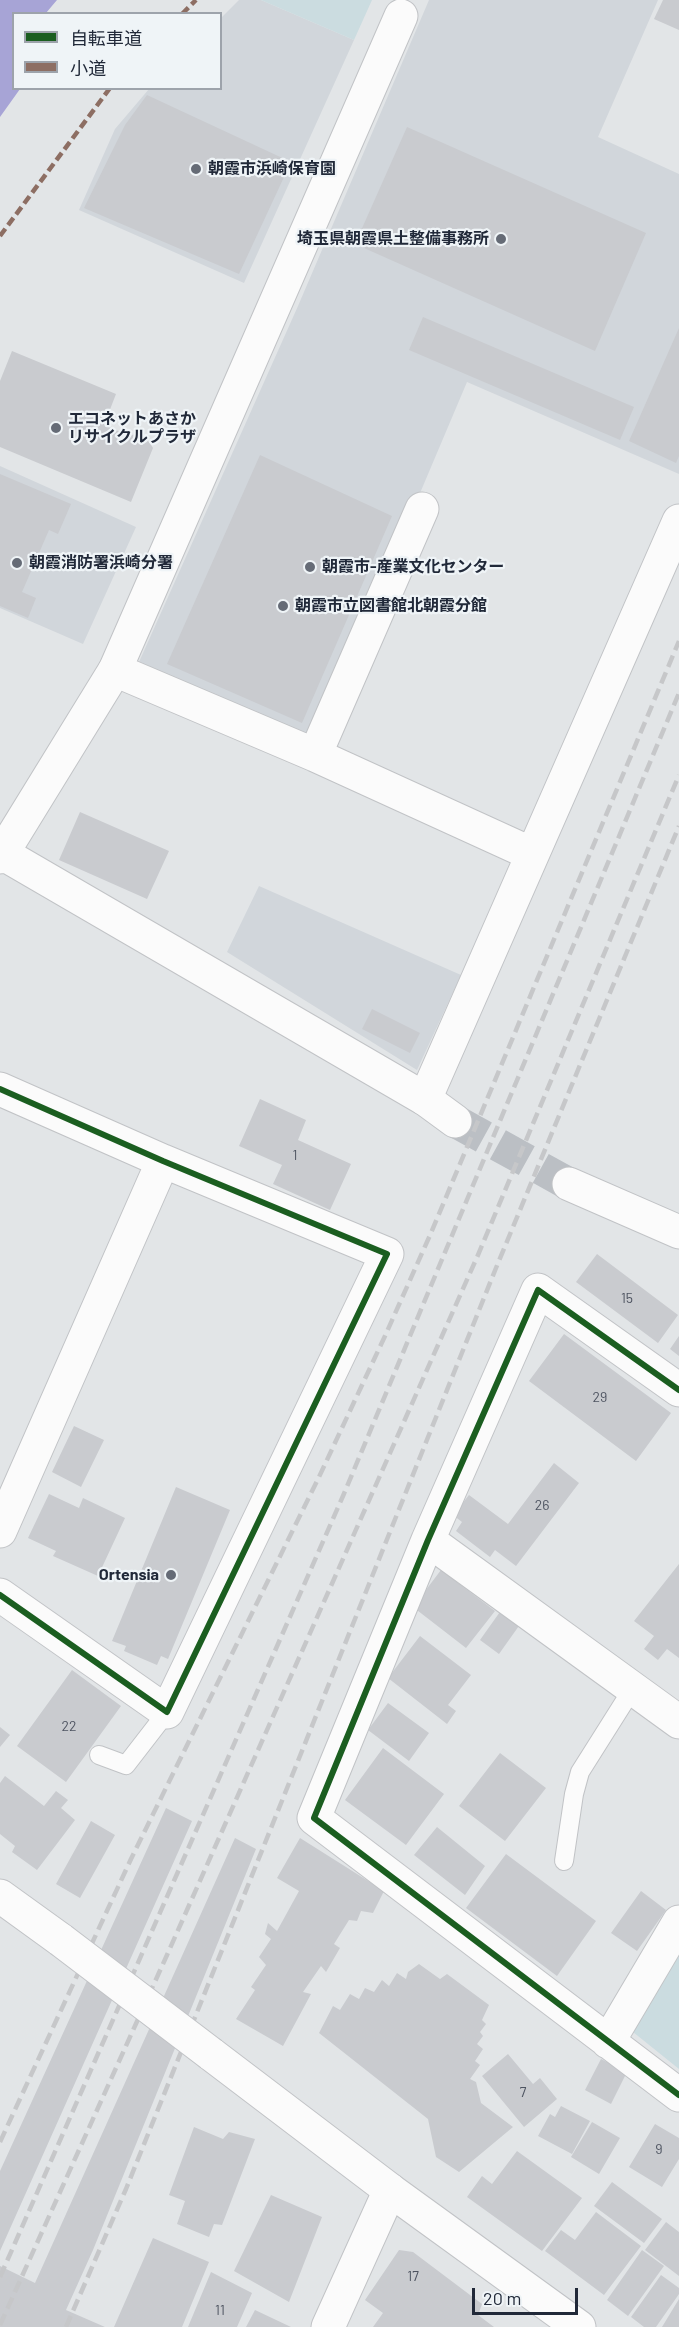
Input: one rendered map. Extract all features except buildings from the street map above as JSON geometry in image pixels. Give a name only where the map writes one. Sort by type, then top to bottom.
[{"type":"street","points":[[405,8],[115,670],[1,854],[424,1099],[455,1121]]},
{"type":"street","points":[[315,755],[422,509]]},
{"type":"street","points":[[424,1099],[679,521]]},
{"type":"street","points":[[115,670],[315,755],[532,854]]},
{"type":"street","points":[[0,1089],[163,1161],[387,1254],[167,1712],[0,1594]]},
{"type":"street","points":[[0,1531],[163,1161]]},
{"type":"street","points":[[569,1184],[679,1232]]},
{"type":"street","points":[[679,1390],[538,1290],[428,1540],[314,1818],[679,2095]]},
{"type":"street","points":[[428,1540],[679,1722]]},
{"type":"street","points":[[0,1896],[390,2190],[579,2327]]},
{"type":"street","points":[[608,2042],[679,1922]]},
{"type":"street","points":[[328,2327],[390,2190]]},
{"type":"lane","points":[[564,1861],[579,1772],[633,1688]]},
{"type":"lane","points":[[99,1755],[126,1765],[167,1712]]},
{"type":"shaded area","name":"朝霞市浜崎保育園","points":[[239,0],[261,0],[354,40],[244,283],[79,210],[115,129],[148,90],[222,90],[222,17]]},
{"type":"shaded area","points":[[261,0],[372,0],[354,40]]},
{"type":"shaded area","points":[[429,0],[658,0],[598,137],[679,174],[679,474],[467,382],[412,512],[306,742],[139,662],[298,306]]},
{"type":"shaded area","points":[[0,466],[136,527],[83,644],[0,608]]},
{"type":"shaded area","points":[[259,886],[461,975],[417,1070],[227,952]]},
{"type":"shaded area","points":[[679,1955],[679,2069],[633,2032]]},
{"type":"water","points":[[0,0],[57,0],[47,12],[12,12],[12,90],[19,90],[0,117]]},
{"type":"tunnel","points":[[455,1121],[569,1184]]},
{"type":"railway","points":[[0,2142],[131,1859],[319,1477],[385,1336],[431,1233],[679,641]]},
{"type":"railway","points":[[0,2277],[343,1496],[679,693]]},
{"type":"railway","points":[[0,2325],[478,1255],[679,775]]},
{"type":"railway","points":[[66,2327],[126,2189],[496,1268],[679,826]]},
{"type":"marked path","points":[[184,12],[196,0]]},
{"type":"marked path","points":[[0,236],[109,90]]},
{"type":"cycle path","points":[[0,1089],[163,1161],[387,1254],[167,1712],[0,1595]]},
{"type":"cycle path","points":[[679,1390],[538,1290],[428,1540],[314,1818],[679,2095]]},
{"type":"place","name":"朝霞市浜崎保育園","points":[[196,169]]},
{"type":"place","name":"埼玉県朝霞県土整備事務所","points":[[501,239]]},
{"type":"place","name":"エコネットあさか リサイクルプラザ","points":[[56,428]]},
{"type":"place","name":"朝霞消防署浜崎分署","points":[[17,563]]},
{"type":"place","name":"朝霞市-産業文化センター","points":[[310,567]]},
{"type":"place","name":"朝霞市立図書館北朝霞分館","points":[[283,606]]},
{"type":"place","name":"Ortensia","points":[[171,1575]]}]
